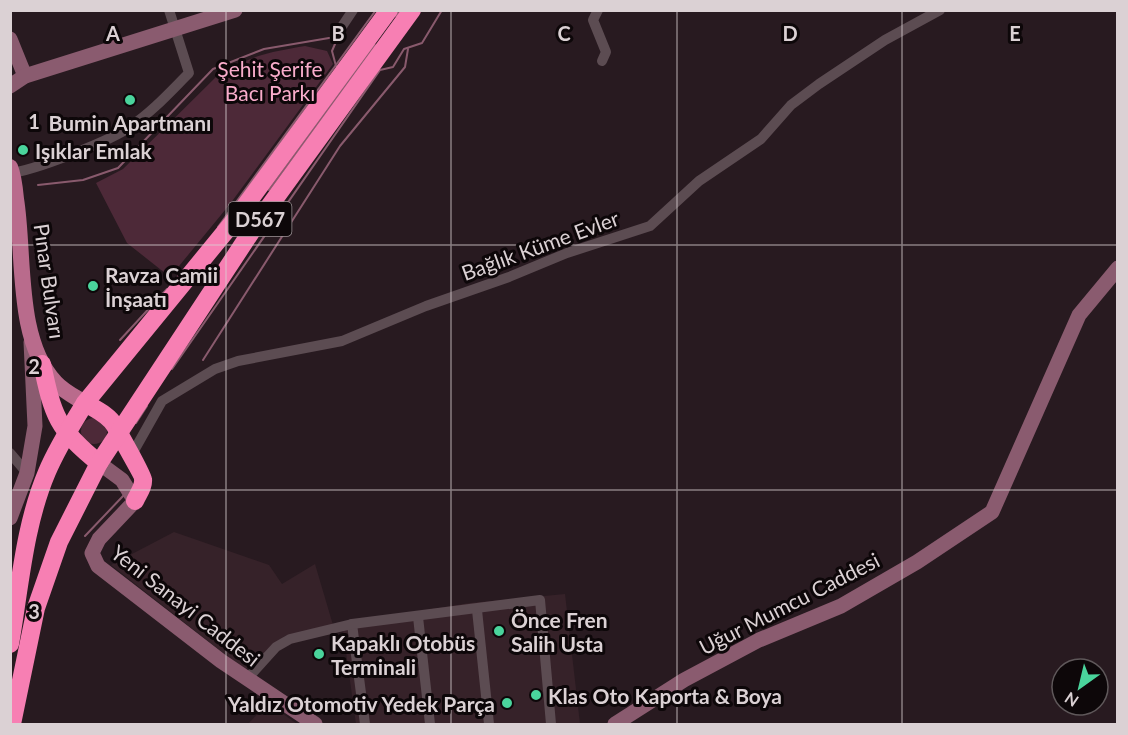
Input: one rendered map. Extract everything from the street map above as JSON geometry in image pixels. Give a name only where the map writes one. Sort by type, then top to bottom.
[{"type":"highway","name":"D567","points":[[10,644],[30,523],[46,474],[66,433],[85,404],[234,221],[389,10]]},
{"type":"highway","name":"D567","points":[[12,724],[36,608],[60,542],[99,463],[255,226],[412,10]]},
{"type":"highway","points":[[42,364],[53,412],[66,433],[99,463]]},
{"type":"highway","points":[[85,404],[107,417],[115,426],[117,434],[143,479],[142,488],[135,501]]},
{"type":"main road","name":"Pınar Bulvarı","points":[[11,171],[19,211],[16,265],[31,336],[42,364],[55,382],[85,404]]},
{"type":"street","points":[[11,171],[47,164],[129,128],[161,103],[189,73],[169,10]]},
{"type":"street","points":[[10,86],[25,76],[235,10]]},
{"type":"street","points":[[341,28],[353,10]]},
{"type":"street","points":[[598,10],[593,20],[606,52],[602,61]]},
{"type":"street","name":"Bağlık Küme Evler","points":[[131,456],[162,401],[215,369],[238,361],[342,342],[426,306],[585,247],[650,226],[699,181],[761,139],[791,105],[819,84],[885,40],[940,10]]},
{"type":"street","points":[[10,39],[25,76]]},
{"type":"street","name":"Uğur Mumcu Caddesi","points":[[615,724],[684,680],[750,645],[841,606],[917,561],[992,512],[1079,315],[1118,268]]},
{"type":"street","points":[[10,518],[27,473],[35,426],[31,336]]},
{"type":"street","points":[[10,453],[27,473]]},
{"type":"street","points":[[99,463],[122,480],[135,501]]},
{"type":"street","name":"Yeni Sanayi Caddesi","points":[[135,501],[96,544],[93,553],[98,566],[247,680],[315,724]]},
{"type":"street","points":[[247,680],[276,647],[290,639],[352,624],[477,610],[540,600],[551,724]]},
{"type":"street","points":[[477,610],[489,724]]},
{"type":"street","points":[[418,617],[430,724]]},
{"type":"street","points":[[352,624],[365,724]]},
{"type":"shaded area","points":[[174,532],[269,565],[282,584],[315,564],[333,625],[285,636],[245,670],[111,565]]},
{"type":"shaded area","points":[[565,594],[580,724],[356,724],[342,623],[470,603]]},
{"type":"shaded area","points":[[268,703],[297,724],[248,724]]},
{"type":"green space","name":"Şehit Şerife Bacı Parkı","points":[[305,46],[327,51],[333,64],[230,204],[170,277],[127,243],[96,183],[123,169],[218,75],[221,77],[250,59]]},
{"type":"green space","points":[[94,418],[103,422],[107,431],[103,440],[94,444],[85,440],[81,431],[85,422]]},
{"type":"waterway","points":[[218,227],[376,10]]},
{"type":"waterway","points":[[396,16],[400,10]]},
{"type":"waterway","points":[[172,369],[380,70],[393,67],[404,49],[422,43],[442,10]]},
{"type":"waterway","points":[[336,66],[332,51],[338,37]]},
{"type":"waterway","points":[[38,185],[83,180],[118,168],[213,69],[264,49],[329,38]]},
{"type":"waterway","points":[[269,190],[375,45]]},
{"type":"waterway","points":[[203,360],[340,146],[405,67],[408,49]]},
{"type":"waterway","points":[[120,340],[167,289]]},
{"type":"waterway","points":[[136,423],[147,406]]},
{"type":"waterway","points":[[85,536],[124,495]]},
{"type":"place","name":"Bumin Apartmanı","points":[[130,100]]},
{"type":"place","name":"Işıklar Emlak","points":[[23,150]]},
{"type":"place","name":"Ravza Camii İnşaatı","points":[[93,286]]},
{"type":"place","name":"Önce Fren Salih Usta","points":[[499,631]]},
{"type":"place","name":"Kapaklı Otobüs Terminali","points":[[319,654]]},
{"type":"place","name":"Klas Oto Kaporta & Boya","points":[[536,695]]},
{"type":"place","name":"Yaldız Otomotiv Yedek Parça","points":[[507,703]]}]
